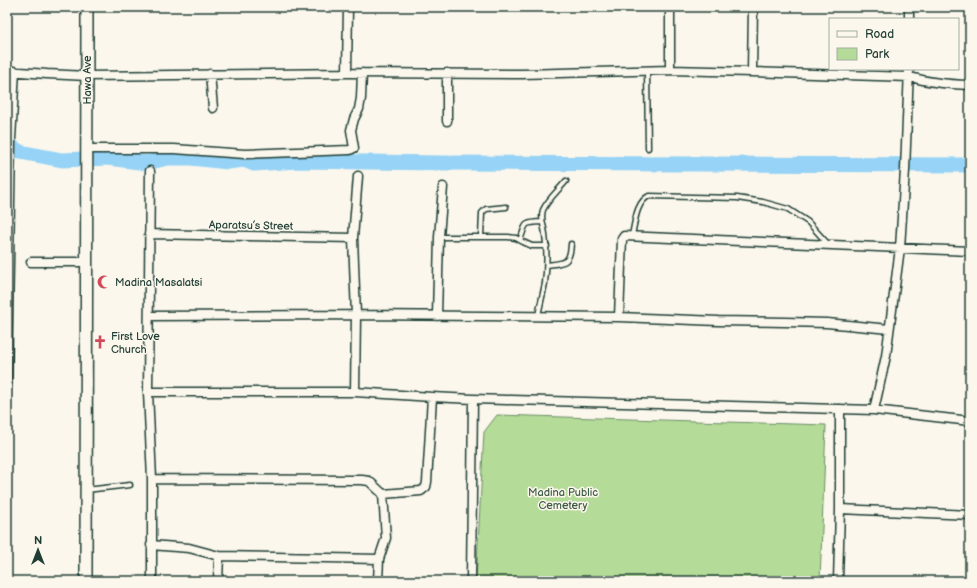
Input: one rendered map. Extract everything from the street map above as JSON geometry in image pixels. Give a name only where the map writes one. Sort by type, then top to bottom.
[{"type":"street","name":"Hawa Ave","points":[[86,581],[87,7]]},
{"type":"street","points":[[347,73],[348,7]]},
{"type":"street","points":[[670,7],[670,70]]},
{"type":"street","points":[[752,72],[753,7]]},
{"type":"street","points":[[909,7],[909,18]]},
{"type":"street","points":[[7,385],[11,71],[87,76],[347,73],[522,74],[670,70],[909,73],[923,81],[935,83],[970,84]]},
{"type":"street","points":[[87,155],[174,149],[246,154],[350,150],[354,148],[351,130],[359,109],[362,73]]},
{"type":"street","points":[[874,410],[886,356],[900,248],[909,73]]},
{"type":"street","points":[[210,74],[213,108]]},
{"type":"street","points":[[447,74],[447,120]]},
{"type":"street","points":[[150,171],[148,392],[152,479],[152,581]]},
{"type":"street","points":[[355,392],[356,315],[353,238],[358,176]]},
{"type":"street","points":[[437,316],[439,237],[443,187]]},
{"type":"street","name":"Aparatsu’s Street","points":[[149,234],[353,238]]},
{"type":"street","points":[[618,317],[622,239],[624,236],[970,252]]},
{"type":"street","points":[[31,262],[87,262]]},
{"type":"street","points":[[149,316],[356,315],[618,317],[827,323],[889,329]]},
{"type":"street","points":[[148,392],[355,392],[432,398],[874,410],[970,421]]},
{"type":"street","points":[[383,494],[421,491],[426,487],[432,398]]},
{"type":"street","points":[[471,581],[473,399]]},
{"type":"street","points":[[838,581],[840,409]]},
{"type":"street","points":[[152,479],[369,481],[383,494],[386,538],[379,559],[378,581]]},
{"type":"street","points":[[840,509],[970,515]]},
{"type":"street","points":[[151,546],[189,548],[219,556],[379,559]]},
{"type":"street","points":[[218,581],[219,556]]},
{"type":"lane","points":[[647,71],[648,148]]},
{"type":"lane","points":[[538,317],[545,285],[547,265],[547,246],[542,222],[543,210],[547,203],[566,181]]},
{"type":"lane","points":[[632,236],[640,203],[648,196],[737,198],[763,202],[788,209],[808,222],[829,245]]},
{"type":"lane","points":[[481,237],[482,212],[486,208],[506,207]]},
{"type":"lane","points":[[520,240],[526,224],[530,222],[542,222]]},
{"type":"lane","points":[[439,237],[516,238],[532,246],[547,246]]},
{"type":"lane","points":[[547,265],[560,263],[568,259],[571,253],[571,244]]},
{"type":"lane","points":[[86,490],[130,485]]},
{"type":"green space","name":"Madina Public Cemetery","points":[[497,415],[826,425],[820,581],[476,581],[484,432]]},
{"type":"waterway","points":[[7,144],[20,152],[62,160],[108,158],[147,163],[167,158],[191,158],[228,162],[244,160],[254,164],[297,161],[970,165]]},
{"type":"place","name":"Madina Masalatsi","points":[[104,282]]},
{"type":"place","name":"First Love Church","points":[[100,342]]}]
